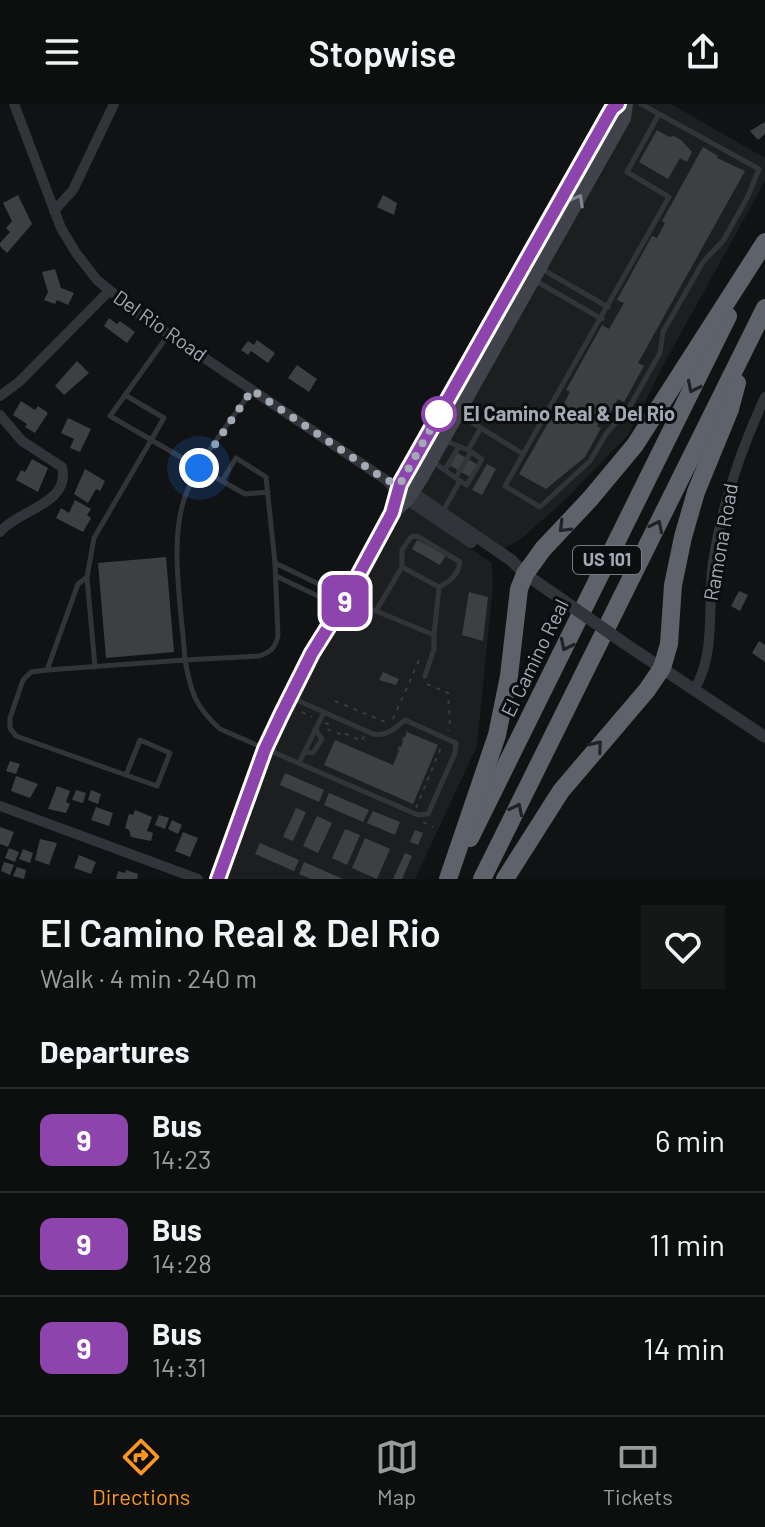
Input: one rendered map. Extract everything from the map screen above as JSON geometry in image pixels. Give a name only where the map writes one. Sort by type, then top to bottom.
[{"type":"highway","points":[[449,879],[497,735],[509,676],[519,589],[525,574],[543,549],[635,445],[765,242]]},
{"type":"highway","name":"El Camino Real","points":[[449,879],[765,242]]},
{"type":"highway","name":"US 101","points":[[482,879],[765,308]]},
{"type":"highway","points":[[505,879],[561,791],[662,668],[669,644],[673,585],[683,537],[703,472],[730,409],[749,341]]},
{"type":"main road","points":[[218,879],[265,749],[289,696],[339,600],[392,513],[400,489],[522,266],[612,109],[618,104]]},
{"type":"main road","points":[[400,489],[431,460],[624,118],[626,104]]},
{"type":"street","name":"Del Rio Road","points":[[14,104],[54,211],[76,253],[109,291],[400,489],[507,567],[525,574]]},
{"type":"street","points":[[54,211],[73,190],[114,104]]},
{"type":"street","points":[[0,396],[19,382],[109,291]]},
{"type":"street","name":"Ramona Road","points":[[694,690],[706,664],[709,591],[730,483],[744,441],[765,397]]},
{"type":"street","points":[[0,415],[22,441],[62,467],[65,477],[48,501],[7,523],[0,532]]},
{"type":"street","name":"Del Rio Road","points":[[400,489],[442,512],[624,643],[765,737]]},
{"type":"street","points":[[0,806],[198,879]]},
{"type":"lane","points":[[641,104],[759,169],[723,241],[703,262],[663,332],[660,353],[630,406],[606,434],[590,461],[540,507],[505,486],[669,197],[627,172],[659,114]]},
{"type":"lane","points":[[522,266],[602,319]]},
{"type":"lane","points":[[522,266],[608,307]]},
{"type":"lane","points":[[169,334],[110,416],[245,494],[268,492]]},
{"type":"lane","points":[[252,390],[199,468],[183,503],[177,540],[185,660],[194,701],[220,729],[423,817],[431,810],[455,753],[456,743],[405,720],[389,732],[373,734],[289,696]]},
{"type":"lane","points":[[95,667],[87,577],[94,538],[164,418],[125,395]]},
{"type":"lane","points":[[457,413],[523,454]]},
{"type":"lane","points":[[442,512],[481,428]]},
{"type":"lane","points":[[431,460],[467,485],[482,459],[442,440]]},
{"type":"lane","points":[[446,468],[458,448]]},
{"type":"lane","points":[[126,775],[140,740],[170,753],[157,786],[16,736],[10,728],[10,718],[23,680],[31,672],[259,656],[270,652],[278,636],[276,576],[266,477],[236,458],[222,481]]},
{"type":"lane","points":[[376,611],[402,567],[402,550],[411,537],[417,536],[460,562],[459,571],[439,587]]},
{"type":"lane","points":[[275,563],[329,589],[339,600]]},
{"type":"lane","points":[[402,567],[439,587]]},
{"type":"lane","points":[[276,576],[324,599],[376,611],[434,635]]},
{"type":"lane","points":[[47,670],[78,584],[87,577]]},
{"type":"lane","points":[[425,676],[434,649],[439,587]]},
{"type":"lane","points":[[299,763],[324,712]]},
{"type":"lane","points":[[305,752],[313,753],[322,739],[315,729]]},
{"type":"path","points":[[335,701],[390,724],[420,658]]},
{"type":"path","points":[[423,683],[448,693],[450,726],[412,817],[433,827]]},
{"type":"path","points":[[398,750],[408,728]]},
{"type":"shaded area","points":[[632,104],[671,104],[765,158],[765,181],[628,435],[568,497],[521,539],[502,550],[417,490]]},
{"type":"shaded area","points":[[407,505],[492,563],[493,586],[477,746],[415,879],[224,879],[264,763],[304,675]]},
{"type":"building","points":[[765,122],[765,134],[758,140],[750,131]]},
{"type":"building","points":[[657,130],[681,140],[692,152],[687,162],[680,158],[668,179],[639,162]]},
{"type":"building","points":[[703,147],[717,158],[745,171],[638,363],[644,366],[624,402],[618,399],[609,415],[605,413],[597,426],[601,428],[585,457],[546,489],[519,474],[557,407],[561,409],[570,392],[566,390],[602,325],[609,329],[624,303],[617,300],[652,236],[657,238],[665,223],[662,221]]},
{"type":"building","points":[[18,195],[32,224],[7,253],[0,243],[10,232],[6,228],[12,221],[3,203]]},
{"type":"building","points":[[383,195],[397,203],[394,215],[377,207]]},
{"type":"building","points":[[55,269],[61,288],[74,293],[68,305],[57,300],[55,304],[44,300],[48,292],[42,272]]},
{"type":"building","points":[[109,318],[117,324],[120,321],[135,332],[127,343],[104,326]]},
{"type":"building","points":[[257,340],[275,353],[268,363],[251,351],[248,355],[241,350],[248,341],[254,345]]},
{"type":"building","points":[[77,361],[89,373],[64,395],[55,386]]},
{"type":"building","points":[[297,365],[317,379],[309,392],[288,378]]},
{"type":"building","points":[[21,401],[35,410],[38,406],[48,413],[35,433],[13,415]]},
{"type":"building","points":[[68,418],[91,429],[80,452],[70,448],[74,439],[61,433]]},
{"type":"building","points":[[456,452],[478,465],[470,477],[449,465]]},
{"type":"building","points":[[32,459],[48,468],[38,492],[16,480]]},
{"type":"building","points":[[487,464],[496,469],[482,495],[472,490]]},
{"type":"building","points":[[85,469],[105,481],[88,503],[74,494]]},
{"type":"building","points":[[75,500],[91,509],[87,515],[91,518],[83,532],[56,518],[61,508],[69,513]]},
{"type":"building","points":[[417,540],[446,555],[440,565],[412,549]]},
{"type":"building","points":[[166,557],[174,652],[106,658],[98,563]]},
{"type":"building","points":[[739,591],[748,595],[740,611],[731,606]]},
{"type":"building","points":[[469,592],[488,597],[483,641],[462,635]]},
{"type":"building","points":[[759,641],[765,645],[765,662],[752,653]]},
{"type":"building","points":[[383,672],[399,679],[396,685],[379,680]]},
{"type":"building","points":[[407,732],[438,745],[413,804],[324,765],[335,740],[393,765]]},
{"type":"building","points":[[10,761],[20,764],[16,774],[6,771]]},
{"type":"building","points":[[285,773],[324,790],[319,802],[280,785]]},
{"type":"building","points":[[16,776],[38,784],[30,798],[11,791]]},
{"type":"building","points":[[57,786],[70,791],[66,813],[48,809]]},
{"type":"building","points":[[76,790],[86,793],[83,803],[72,800]]},
{"type":"building","points":[[91,790],[101,794],[98,804],[88,800]]},
{"type":"building","points":[[329,793],[369,810],[363,822],[324,805]]},
{"type":"building","points":[[96,807],[113,813],[109,826],[91,820]]},
{"type":"building","points":[[296,808],[306,812],[293,841],[283,837]]},
{"type":"building","points":[[135,810],[152,817],[147,831],[153,833],[151,841],[131,837],[125,828],[129,814],[133,815]]},
{"type":"building","points":[[373,811],[400,822],[395,835],[367,823]]},
{"type":"building","points":[[159,815],[169,818],[165,829],[155,825]]},
{"type":"building","points":[[317,816],[332,823],[318,853],[303,846]]},
{"type":"building","points":[[172,820],[182,825],[178,834],[168,829]]},
{"type":"building","points":[[0,827],[14,832],[8,847],[0,844]]},
{"type":"building","points":[[345,829],[360,835],[347,865],[332,858]]},
{"type":"building","points":[[415,830],[423,833],[418,845],[410,842]]},
{"type":"building","points":[[183,832],[198,838],[190,857],[175,851]]},
{"type":"building","points":[[365,838],[390,849],[377,879],[352,868]]},
{"type":"building","points":[[40,839],[57,843],[49,865],[35,860]]},
{"type":"building","points":[[260,843],[299,860],[294,871],[255,854]]},
{"type":"building","points":[[9,848],[19,852],[15,862],[5,858]]},
{"type":"building","points":[[23,849],[33,853],[30,863],[19,859]]},
{"type":"building","points":[[405,853],[412,856],[402,879],[393,879]]},
{"type":"building","points":[[79,855],[96,862],[91,874],[74,868]]},
{"type":"building","points":[[4,862],[14,865],[10,875],[1,871]]},
{"type":"building","points":[[304,862],[343,879],[311,879],[299,874]]},
{"type":"building","points":[[17,867],[26,870],[24,879],[13,876]]},
{"type":"building","points":[[126,870],[138,874],[137,879],[116,879],[118,871],[125,873]]},
{"type":"bus line","name":"9","points":[[218,879],[265,749],[297,681],[392,513],[396,491],[578,166],[618,104]]},
{"type":"place","name":"El Camino Real & Del Rio","points":[[439,414]]},
{"type":"route","points":[[199,468],[252,390],[386,480],[400,484],[439,414]]}]
